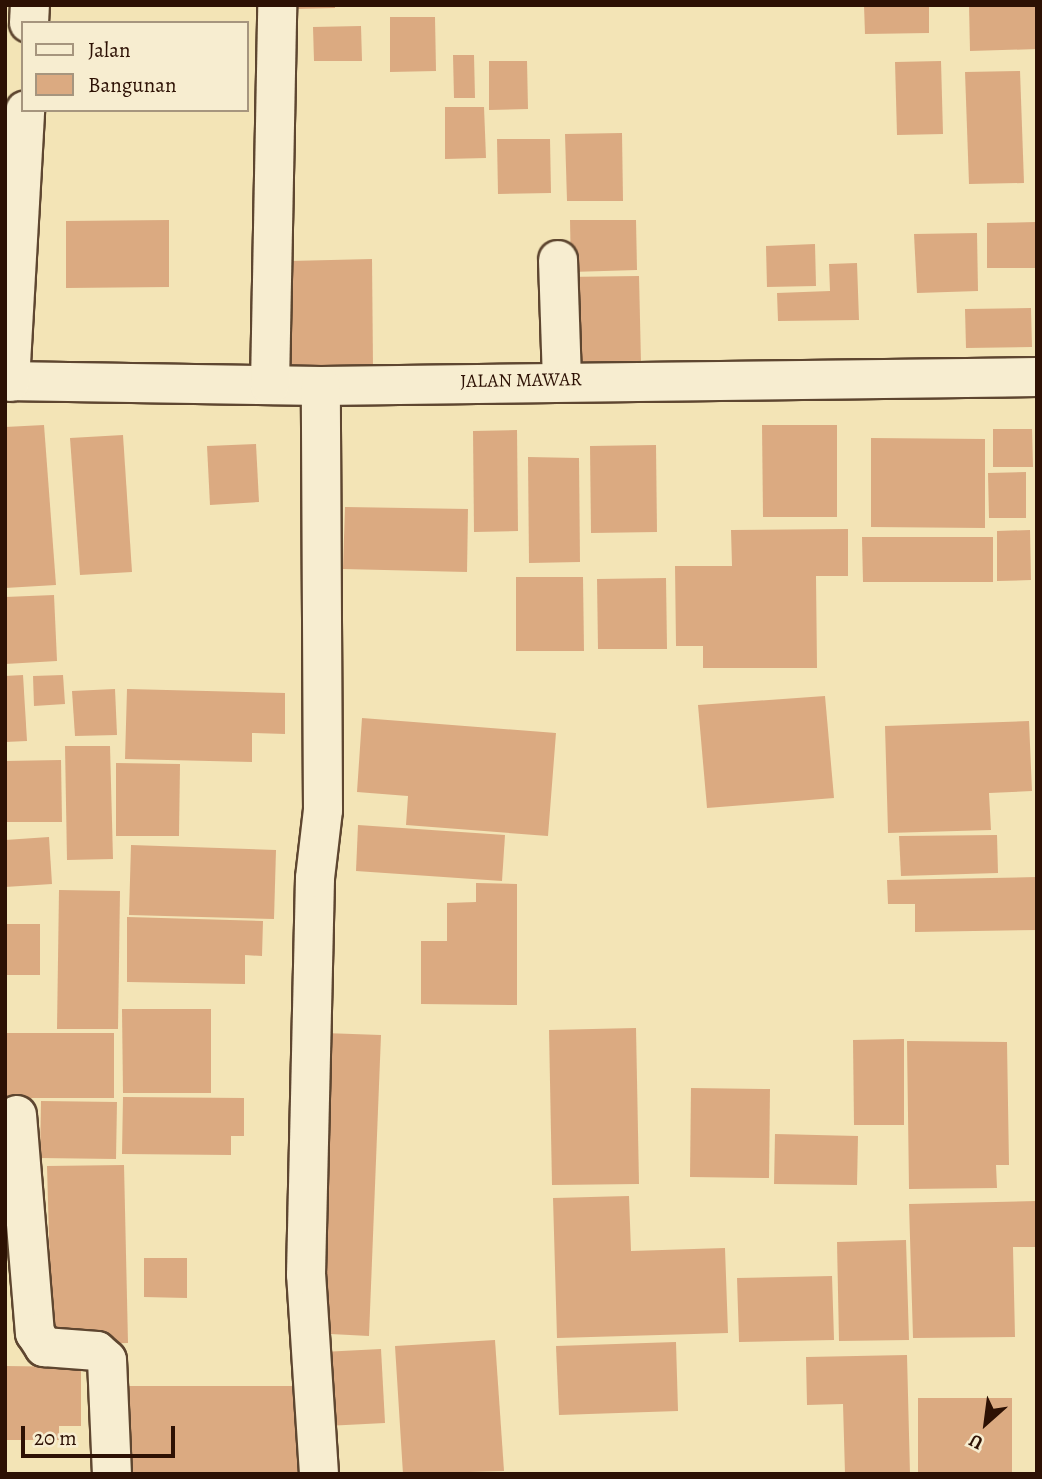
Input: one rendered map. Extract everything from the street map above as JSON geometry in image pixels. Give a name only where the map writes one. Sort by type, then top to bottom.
[{"type":"street","points":[[270,385],[277,5]]},
{"type":"street","points":[[8,382],[24,112]]},
{"type":"street","points":[[558,260],[562,380]]},
{"type":"street","name":"JALAN MAWAR","points":[[8,382],[321,386],[562,380],[1037,377]]},
{"type":"street","points":[[319,1474],[306,1275],[314,878],[323,810],[321,386]]},
{"type":"street","points":[[17,1115],[35,1333],[44,1347],[97,1351],[107,1360],[112,1474]]},
{"type":"building","points":[[295,5],[335,5],[335,8],[295,9]]},
{"type":"building","points":[[864,5],[929,5],[929,33],[865,34]]},
{"type":"building","points":[[969,5],[1036,5],[1037,49],[970,51]]},
{"type":"building","points":[[390,17],[435,17],[436,71],[390,72]]},
{"type":"building","points":[[361,26],[362,61],[314,61],[313,27]]},
{"type":"building","points":[[453,55],[474,55],[475,98],[454,98]]},
{"type":"building","points":[[489,61],[527,61],[528,109],[489,110]]},
{"type":"building","points":[[941,61],[943,134],[897,135],[895,62]]},
{"type":"building","points":[[1020,71],[1024,183],[969,184],[965,72]]},
{"type":"building","points":[[445,107],[484,107],[486,158],[445,159]]},
{"type":"building","points":[[622,133],[623,201],[567,201],[565,134]]},
{"type":"building","points":[[497,139],[550,139],[551,193],[498,194]]},
{"type":"building","points":[[169,220],[169,287],[66,288],[66,221]]},
{"type":"building","points":[[570,220],[636,220],[637,270],[571,272]]},
{"type":"building","points":[[1037,222],[1037,268],[987,268],[987,223]]},
{"type":"building","points":[[977,233],[978,291],[917,293],[914,234]]},
{"type":"building","points":[[815,244],[816,286],[767,287],[766,246]]},
{"type":"building","points":[[372,259],[373,367],[291,368],[290,261]]},
{"type":"building","points":[[857,263],[859,320],[778,321],[777,293],[830,291],[829,264]]},
{"type":"building","points":[[639,276],[641,363],[564,364],[563,277]]},
{"type":"building","points":[[1031,308],[1032,347],[966,348],[965,309]]},
{"type":"building","points":[[44,425],[56,585],[5,588],[5,427]]},
{"type":"building","points":[[762,425],[837,425],[837,517],[763,517]]},
{"type":"building","points":[[993,429],[1032,429],[1033,467],[993,467]]},
{"type":"building","points":[[517,430],[518,531],[474,532],[473,431]]},
{"type":"building","points":[[123,435],[132,572],[80,575],[70,438]]},
{"type":"building","points":[[871,438],[985,439],[985,528],[871,527]]},
{"type":"building","points":[[256,444],[259,502],[210,505],[207,446]]},
{"type":"building","points":[[656,445],[657,532],[591,533],[590,446]]},
{"type":"building","points":[[528,457],[579,458],[580,562],[529,563]]},
{"type":"building","points":[[1026,472],[1026,518],[989,518],[988,473]]},
{"type":"building","points":[[345,507],[468,509],[467,572],[343,569]]},
{"type":"building","points":[[848,529],[848,576],[816,576],[817,668],[703,668],[703,646],[676,646],[675,566],[732,566],[731,530]]},
{"type":"building","points":[[1030,530],[1031,580],[997,581],[997,531]]},
{"type":"building","points":[[862,537],[993,537],[993,582],[863,582]]},
{"type":"building","points":[[516,577],[583,577],[584,651],[516,651]]},
{"type":"building","points":[[666,578],[667,649],[598,649],[597,579]]},
{"type":"building","points":[[54,595],[57,661],[5,664],[5,597]]},
{"type":"building","points":[[23,675],[27,741],[5,742],[5,676]]},
{"type":"building","points":[[63,675],[65,704],[34,706],[33,676]]},
{"type":"building","points":[[115,689],[117,735],[75,736],[72,691]]},
{"type":"building","points":[[127,689],[285,693],[285,734],[252,733],[252,762],[125,759]]},
{"type":"building","points":[[825,696],[834,798],[707,808],[698,705]]},
{"type":"building","points":[[362,718],[556,733],[548,836],[406,825],[408,796],[357,792]]},
{"type":"building","points":[[1029,721],[1032,791],[989,793],[991,830],[888,833],[885,726]]},
{"type":"building","points":[[65,746],[110,746],[113,859],[67,860]]},
{"type":"building","points":[[61,760],[62,822],[5,822],[5,761]]},
{"type":"building","points":[[116,763],[180,764],[179,836],[116,836]]},
{"type":"building","points":[[358,825],[505,835],[502,881],[356,871]]},
{"type":"building","points":[[997,835],[998,873],[901,876],[899,836]]},
{"type":"building","points":[[49,837],[52,884],[5,887],[5,840]]},
{"type":"building","points":[[131,845],[276,850],[274,919],[129,915]]},
{"type":"building","points":[[1037,877],[1037,930],[915,932],[915,904],[888,904],[887,880]]},
{"type":"building","points":[[476,883],[517,884],[517,1005],[421,1004],[421,941],[447,941],[447,903],[476,902]]},
{"type":"building","points":[[59,890],[120,891],[118,1029],[57,1029]]},
{"type":"building","points":[[127,917],[263,921],[262,956],[245,955],[245,984],[127,982]]},
{"type":"building","points":[[5,924],[40,924],[40,975],[5,975]]},
{"type":"building","points":[[122,1009],[211,1009],[211,1093],[123,1093]]},
{"type":"building","points":[[636,1028],[639,1184],[552,1185],[549,1030]]},
{"type":"building","points":[[5,1033],[114,1033],[114,1098],[5,1098]]},
{"type":"building","points":[[324,1033],[381,1035],[369,1336],[311,1333]]},
{"type":"building","points":[[904,1039],[904,1125],[854,1125],[853,1040]]},
{"type":"building","points":[[907,1041],[1007,1042],[1009,1165],[996,1165],[997,1188],[909,1189]]},
{"type":"building","points":[[691,1088],[770,1089],[769,1178],[690,1177]]},
{"type":"building","points":[[123,1097],[244,1098],[244,1136],[231,1136],[231,1155],[122,1154]]},
{"type":"building","points":[[41,1101],[117,1102],[116,1159],[40,1158]]},
{"type":"building","points":[[775,1134],[858,1136],[857,1185],[774,1184]]},
{"type":"building","points":[[124,1165],[128,1343],[52,1345],[47,1166]]},
{"type":"building","points":[[629,1196],[631,1251],[725,1248],[728,1333],[557,1338],[553,1198]]},
{"type":"building","points":[[1037,1201],[1037,1247],[1013,1247],[1015,1337],[913,1338],[909,1204]]},
{"type":"building","points":[[906,1240],[909,1340],[839,1341],[837,1242]]},
{"type":"building","points":[[144,1258],[187,1258],[187,1298],[144,1297]]},
{"type":"building","points":[[832,1276],[834,1340],[739,1342],[737,1278]]},
{"type":"building","points":[[495,1340],[504,1471],[403,1474],[395,1346]]},
{"type":"building","points":[[676,1342],[678,1411],[559,1415],[556,1346]]},
{"type":"building","points":[[381,1349],[385,1423],[326,1426],[322,1352]]},
{"type":"building","points":[[907,1355],[910,1474],[845,1474],[843,1404],[807,1405],[806,1357]]},
{"type":"building","points":[[5,1366],[81,1367],[81,1426],[59,1426],[59,1440],[5,1440]]},
{"type":"building","points":[[124,1386],[305,1386],[305,1474],[125,1474]]},
{"type":"building","points":[[918,1398],[1012,1398],[1012,1474],[918,1474]]}]
